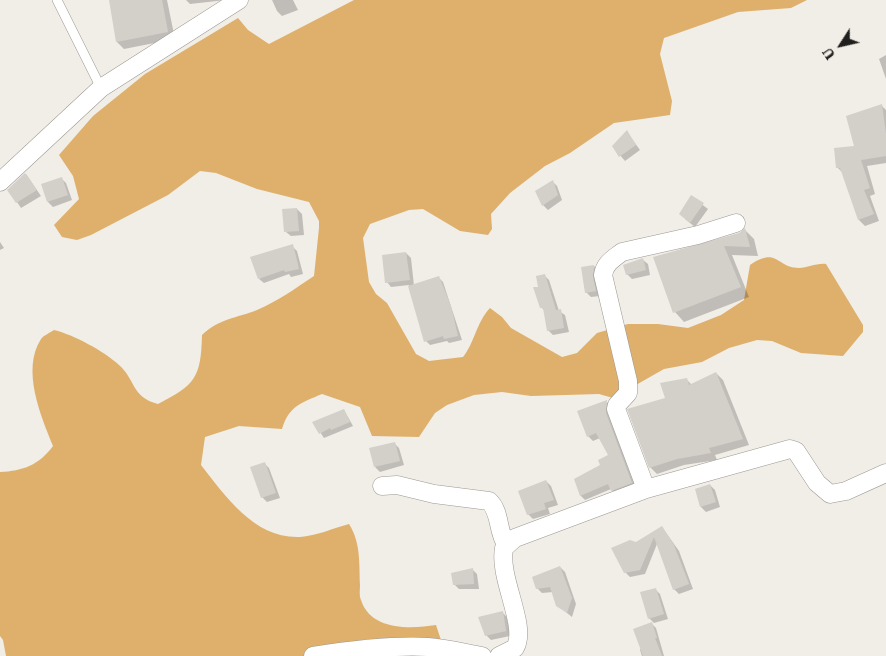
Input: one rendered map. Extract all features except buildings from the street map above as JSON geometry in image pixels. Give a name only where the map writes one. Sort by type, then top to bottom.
[{"type":"street","points":[[0,182],[101,88],[239,0]]},
{"type":"street","points":[[646,490],[616,409],[617,405],[628,393],[628,381],[603,275],[604,268],[622,252],[698,235],[736,223]]},
{"type":"street","points":[[506,544],[514,538],[646,490],[790,449],[796,451],[817,483],[830,494],[846,491],[886,473]]},
{"type":"street","points":[[382,486],[397,485],[434,494],[489,501],[495,509],[501,535],[506,544],[503,559],[507,589],[516,616],[519,638],[515,648],[499,656]]},
{"type":"street","points":[[312,656],[348,650],[406,646],[430,647],[482,656]]},
{"type":"lane","points":[[57,0],[101,88]]},
{"type":"shaded area","points":[[354,0],[807,0],[791,8],[738,12],[664,38],[660,54],[672,101],[670,115],[614,123],[570,153],[545,166],[510,193],[491,214],[492,229],[488,235],[460,231],[423,209],[409,210],[370,224],[363,238],[369,282],[376,294],[387,303],[416,354],[429,361],[463,357],[490,308],[502,317],[511,328],[562,357],[577,353],[597,333],[628,324],[658,324],[688,328],[721,315],[744,300],[750,265],[766,257],[776,259],[791,267],[799,268],[826,264],[863,325],[863,332],[843,356],[801,353],[772,341],[757,340],[729,348],[702,362],[664,369],[613,398],[599,394],[531,396],[502,392],[474,395],[447,405],[435,413],[419,437],[372,436],[360,407],[322,394],[292,410],[282,429],[239,426],[205,437],[201,465],[243,514],[255,524],[284,536],[300,537],[319,534],[349,524],[356,538],[360,597],[366,610],[373,618],[393,626],[415,627],[436,625],[445,652],[450,656],[6,656],[3,640],[0,636],[0,472],[30,466],[48,453],[53,446],[43,421],[33,379],[35,351],[41,339],[54,330],[88,344],[119,365],[138,393],[149,401],[158,404],[180,391],[193,378],[200,361],[202,335],[208,330],[221,322],[265,306],[314,276],[319,221],[309,202],[257,189],[216,173],[200,171],[168,195],[91,235],[77,240],[62,237],[54,225],[79,199],[73,176],[59,155],[93,116],[145,74],[238,18],[248,30],[269,44]]}]
